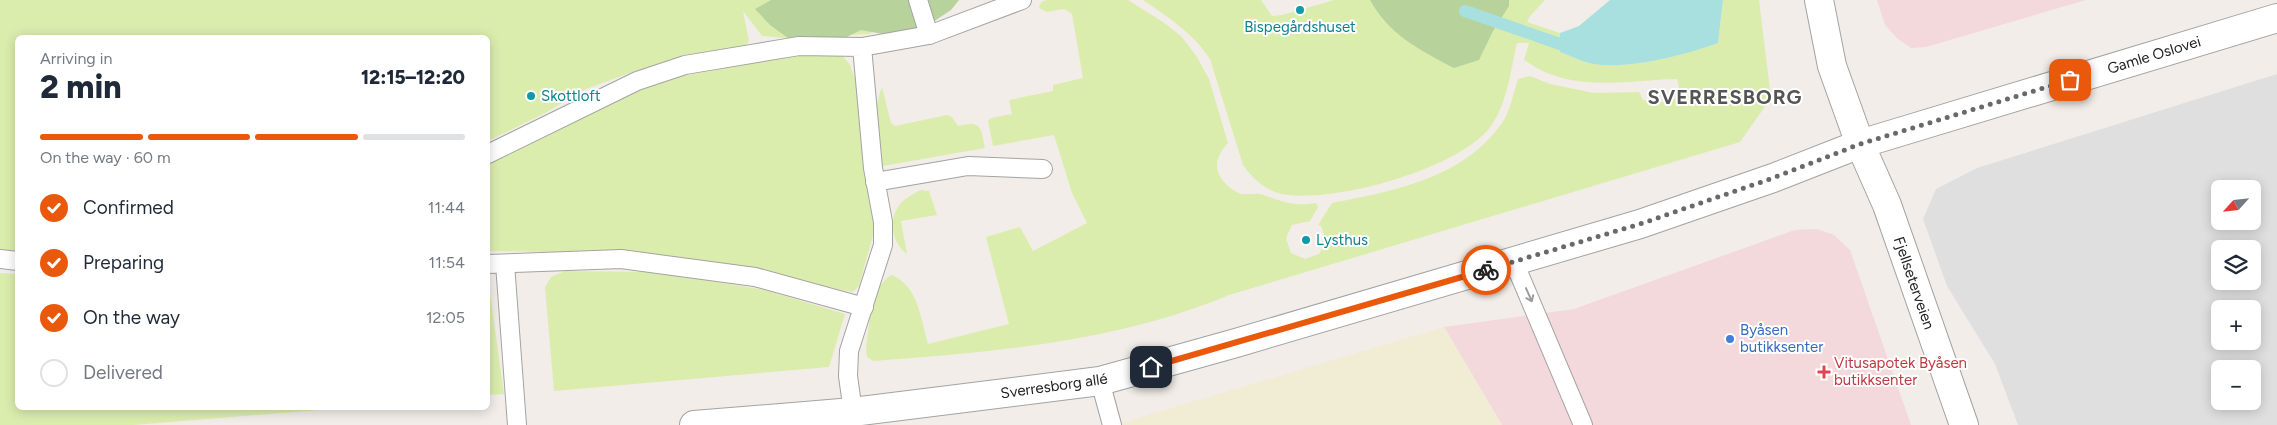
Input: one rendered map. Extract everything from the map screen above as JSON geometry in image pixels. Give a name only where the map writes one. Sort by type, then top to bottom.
[{"type":"street","name":"Fjellseterveien","points":[[1819,0],[1832,66],[1860,144],[1887,205],[1964,425]]},
{"type":"street","name":"Gamle Oslovei","points":[[1860,144],[2277,18]]},
{"type":"street","name":"Sverresborg allé","points":[[694,425],[854,412],[1100,381],[1640,224],[1773,178],[1860,144]]},
{"type":"lane","points":[[918,0],[929,35]]},
{"type":"lane","points":[[490,153],[637,81],[685,65],[799,46],[862,47],[929,35],[1022,0]]},
{"type":"lane","points":[[854,412],[848,376],[849,351],[883,245],[883,222],[875,182],[862,47]]},
{"type":"lane","points":[[875,182],[968,166],[1043,169]]},
{"type":"lane","points":[[517,425],[496,264],[621,258],[755,277],[864,307]]},
{"type":"lane","points":[[0,259],[15,261]]},
{"type":"lane","points":[[1514,262],[1584,425]]},
{"type":"lane","points":[[1100,381],[1112,425]]},
{"type":"shaded area","points":[[1877,0],[2086,0],[1926,47],[1911,48],[1898,39],[1885,25]]},
{"type":"shaded area","points":[[2277,74],[2277,425],[2018,425],[1995,364],[1947,286],[1923,219],[1936,189],[1977,168]]},
{"type":"shaded area","points":[[1817,229],[1834,235],[1850,250],[1911,425],[1502,425],[1444,327],[1574,309],[1795,230]]},
{"type":"shaded area","points":[[1444,327],[1502,425],[1101,425],[1124,422]]},
{"type":"green space","points":[[0,0],[911,0],[910,14],[869,34],[786,38],[762,36],[743,11],[749,41],[744,48],[680,59],[635,71],[586,89],[545,113],[490,140],[490,35],[15,35],[15,251],[0,249]]},
{"type":"green space","points":[[771,0],[959,0],[951,10],[918,32],[888,35],[861,30],[839,41],[810,36],[792,41],[770,25],[755,9]]},
{"type":"green space","points":[[1046,0],[1128,0],[1181,36],[1197,57],[1209,79],[1228,143],[1218,158],[1217,163],[1218,173],[1225,183],[1241,194],[1260,194],[1294,204],[1316,203],[1318,207],[1310,221],[1292,225],[1286,238],[1291,253],[1305,259],[1319,254],[1326,241],[1321,226],[1318,225],[1332,203],[1380,193],[1428,178],[1451,168],[1472,154],[1490,138],[1505,118],[1518,79],[1530,76],[1550,84],[1594,93],[1639,92],[1643,100],[1664,102],[1675,99],[1678,95],[1677,79],[1595,83],[1563,78],[1544,72],[1524,60],[1529,43],[1517,43],[1508,86],[1501,107],[1491,126],[1475,142],[1452,156],[1394,180],[1331,194],[1304,196],[1282,194],[1270,190],[1260,183],[1243,165],[1210,59],[1188,33],[1143,0],[1261,0],[1272,16],[1282,15],[1334,0],[1545,0],[1527,22],[1560,33],[1561,52],[1593,64],[1622,65],[1656,60],[1718,43],[1723,0],[1759,0],[1771,98],[1740,142],[1229,295],[1143,324],[1099,334],[1009,349],[873,361],[867,357],[866,349],[872,307],[879,287],[892,275],[901,280],[913,295],[928,344],[1009,324],[986,237],[1020,227],[1033,251],[1087,223],[1072,193],[1054,135],[993,146],[988,121],[991,118],[1012,114],[1009,100],[1053,91],[1053,85],[1083,78],[1072,14],[1064,9],[1047,12],[1039,8],[1041,2]]},
{"type":"green space","points":[[1370,0],[1509,0],[1509,6],[1493,31],[1479,60],[1454,68],[1396,33],[1378,13]]},
{"type":"green space","points":[[797,55],[842,55],[850,65],[857,84],[863,164],[874,216],[874,232],[859,286],[853,292],[653,254],[490,251],[490,160],[622,96],[682,76]]},
{"type":"green space","points":[[882,87],[891,123],[895,126],[947,115],[952,117],[958,126],[971,124],[979,127],[985,148],[883,166],[876,117]]},
{"type":"green space","points":[[921,190],[929,191],[937,215],[901,221],[907,254],[895,239],[893,219],[900,204]]},
{"type":"green space","points":[[565,271],[655,272],[765,290],[845,314],[829,367],[554,391],[545,287],[551,277]]},
{"type":"green space","points":[[0,273],[15,274],[15,410],[318,410],[134,425],[0,425]]},
{"type":"green space","points":[[490,294],[504,394],[490,395]]},
{"type":"water","points":[[1610,0],[1723,0],[1718,43],[1656,60],[1622,65],[1593,64],[1560,52],[1560,33],[1579,26]]},
{"type":"waterway","points":[[1465,11],[1560,44]]},
{"type":"way so far","points":[[1486,270],[1640,224],[1773,178],[1860,144],[2070,80]]},
{"type":"place","name":"Bispegårdshuset","points":[[1300,10]]},
{"type":"place","name":"Skottloft","points":[[531,96]]},
{"type":"place","name":"Lysthus","points":[[1306,240]]},
{"type":"place","name":"Byåsen butikksenter","points":[[1730,339]]},
{"type":"place","name":"Vitusapotek Byåsen butikksenter","points":[[1824,372]]},
{"type":"district","name":"SVERRESBORG","points":[[1725,97]]},
{"type":"route","points":[[1151,367],[1486,270]]}]
